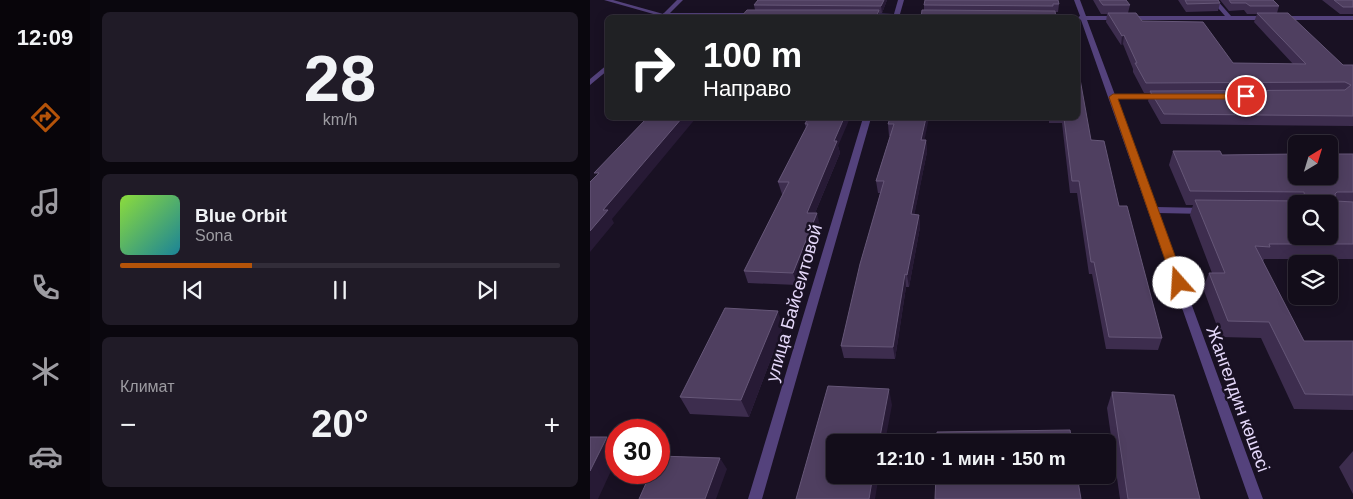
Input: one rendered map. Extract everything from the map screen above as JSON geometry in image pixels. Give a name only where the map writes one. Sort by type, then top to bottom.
[{"type":"street","points":[[607,0],[659,15]]},
{"type":"street","points":[[663,15],[680,0]]},
{"type":"street","points":[[896,15],[901,0]]},
{"type":"street","name":"Жангелдин көшесі","points":[[1077,0],[1078,15]]},
{"type":"street","points":[[1214,0],[1229,17]]},
{"type":"street","points":[[1080,18],[1353,18]]},
{"type":"street","name":"Жангелдин көшесі","points":[[1080,23],[1113,97],[1256,499]]},
{"type":"street","points":[[590,82],[605,69]]},
{"type":"street","points":[[1113,97],[1172,96]]},
{"type":"street","name":"улица Байсеитовой","points":[[755,499],[866,120]]},
{"type":"street","points":[[1153,210],[1210,211]]},
{"type":"building","points":[[758,0],[884,0],[881,6],[754,5]]},
{"type":"building","points":[[925,0],[1058,0],[1059,4],[1053,4],[1053,6],[924,5]]},
{"type":"building","points":[[1099,0],[1126,0],[1130,5],[1103,5]]},
{"type":"building","points":[[1185,0],[1218,0],[1220,3],[1187,4]]},
{"type":"building","points":[[1229,0],[1273,0],[1279,6],[1250,6],[1246,3],[1231,3]]},
{"type":"building","points":[[1334,0],[1353,0],[1353,7],[1343,7]]},
{"type":"building","points":[[747,10],[879,10],[877,15],[743,15]]},
{"type":"building","points":[[922,10],[1055,11],[1056,15],[921,15]]},
{"type":"building","points":[[1108,13],[1136,13],[1142,21],[1203,22],[1233,63],[1306,64],[1257,13],[1288,13],[1343,65],[1353,65],[1353,116],[1164,114],[1150,91],[1345,90],[1351,85],[1345,82],[1146,83],[1135,63],[1137,63],[1124,35],[1122,36]]},
{"type":"building","points":[[1080,79],[1091,140],[1104,141],[1119,206],[1127,206],[1162,338],[1109,337],[1094,262],[1091,262],[1079,181],[1072,181],[1064,120],[1080,120]]},
{"type":"building","points":[[645,120],[680,120],[603,210],[608,210],[590,231],[590,182],[599,173],[594,173]]},
{"type":"building","points":[[807,120],[843,120],[834,141],[837,141],[807,213],[817,213],[793,273],[744,271],[789,182],[778,182],[808,124],[805,124]]},
{"type":"building","points":[[889,120],[926,120],[921,140],[926,140],[911,214],[919,215],[907,275],[905,274],[893,347],[841,346],[860,264],[884,181],[876,181],[894,124],[888,124]]},
{"type":"building","points":[[1173,151],[1220,151],[1222,155],[1288,154],[1288,185],[1338,185],[1338,154],[1353,154],[1353,192],[1337,192],[1335,195],[1304,195],[1304,192],[1190,191]]},
{"type":"building","points":[[1195,200],[1288,201],[1288,244],[1269,244],[1270,247],[1255,246],[1304,341],[1353,341],[1353,395],[1305,394],[1269,322],[1228,321],[1209,273],[1225,273]]},
{"type":"building","points":[[1338,201],[1353,202],[1353,244],[1338,244]]},
{"type":"building","points":[[725,308],[778,311],[741,400],[680,397]]},
{"type":"building","points":[[828,386],[889,389],[881,434],[826,434],[826,484],[872,484],[869,499],[796,499]]},
{"type":"building","points":[[1112,392],[1174,395],[1200,499],[1128,499]]},
{"type":"building","points":[[1070,430],[1071,434],[937,434],[937,432]]},
{"type":"building","points":[[590,437],[605,437],[605,441],[590,471]]},
{"type":"building","points":[[670,456],[720,458],[705,499],[639,499],[646,484],[670,484]]},
{"type":"building","points":[[936,484],[1078,484],[1081,499],[935,499]]},
{"type":"route","points":[[1179,283],[1113,97],[1246,96]]}]
